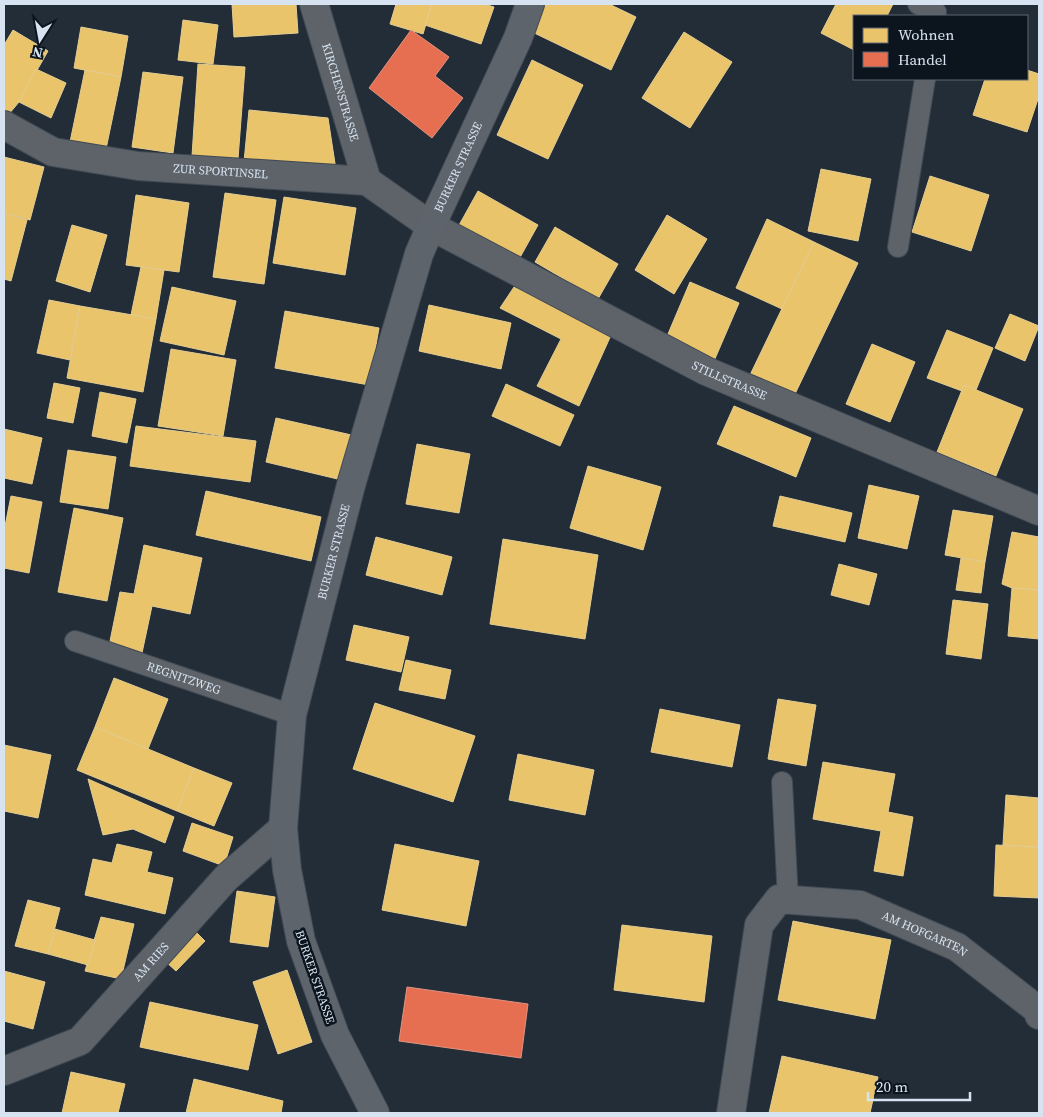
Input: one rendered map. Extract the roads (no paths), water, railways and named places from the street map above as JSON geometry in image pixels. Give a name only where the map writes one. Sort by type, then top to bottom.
[{"type":"main road","name":"BURKER STRASSE","points":[[375,1113],[335,1035],[301,941],[287,870],[283,828],[292,715],[351,485],[419,254],[430,226],[518,38],[530,4]]},
{"type":"street","name":"KIRCHENSTRASSE","points":[[314,4],[366,181]]},
{"type":"street","name":"ZUR SPORTINSEL","points":[[4,125],[53,152],[138,166],[366,181]]},
{"type":"street","points":[[366,181],[430,226]]},
{"type":"street","name":"STILLSTRASSE","points":[[430,226],[706,371],[1039,511]]},
{"type":"street","name":"AM RIES","points":[[4,1071],[80,1041],[226,878],[283,828]]},
{"type":"street","points":[[731,1113],[759,925],[779,899],[788,900]]},
{"type":"street","name":"AM HOFGARTEN","points":[[788,900],[860,905],[957,947],[1038,1010],[1039,1015]]},
{"type":"lane","points":[[918,4],[936,12],[935,15]]},
{"type":"lane","points":[[898,247],[925,80]]},
{"type":"lane","name":"REGNITZWEG","points":[[75,641],[292,715]]},
{"type":"lane","points":[[782,782],[788,900]]}]
